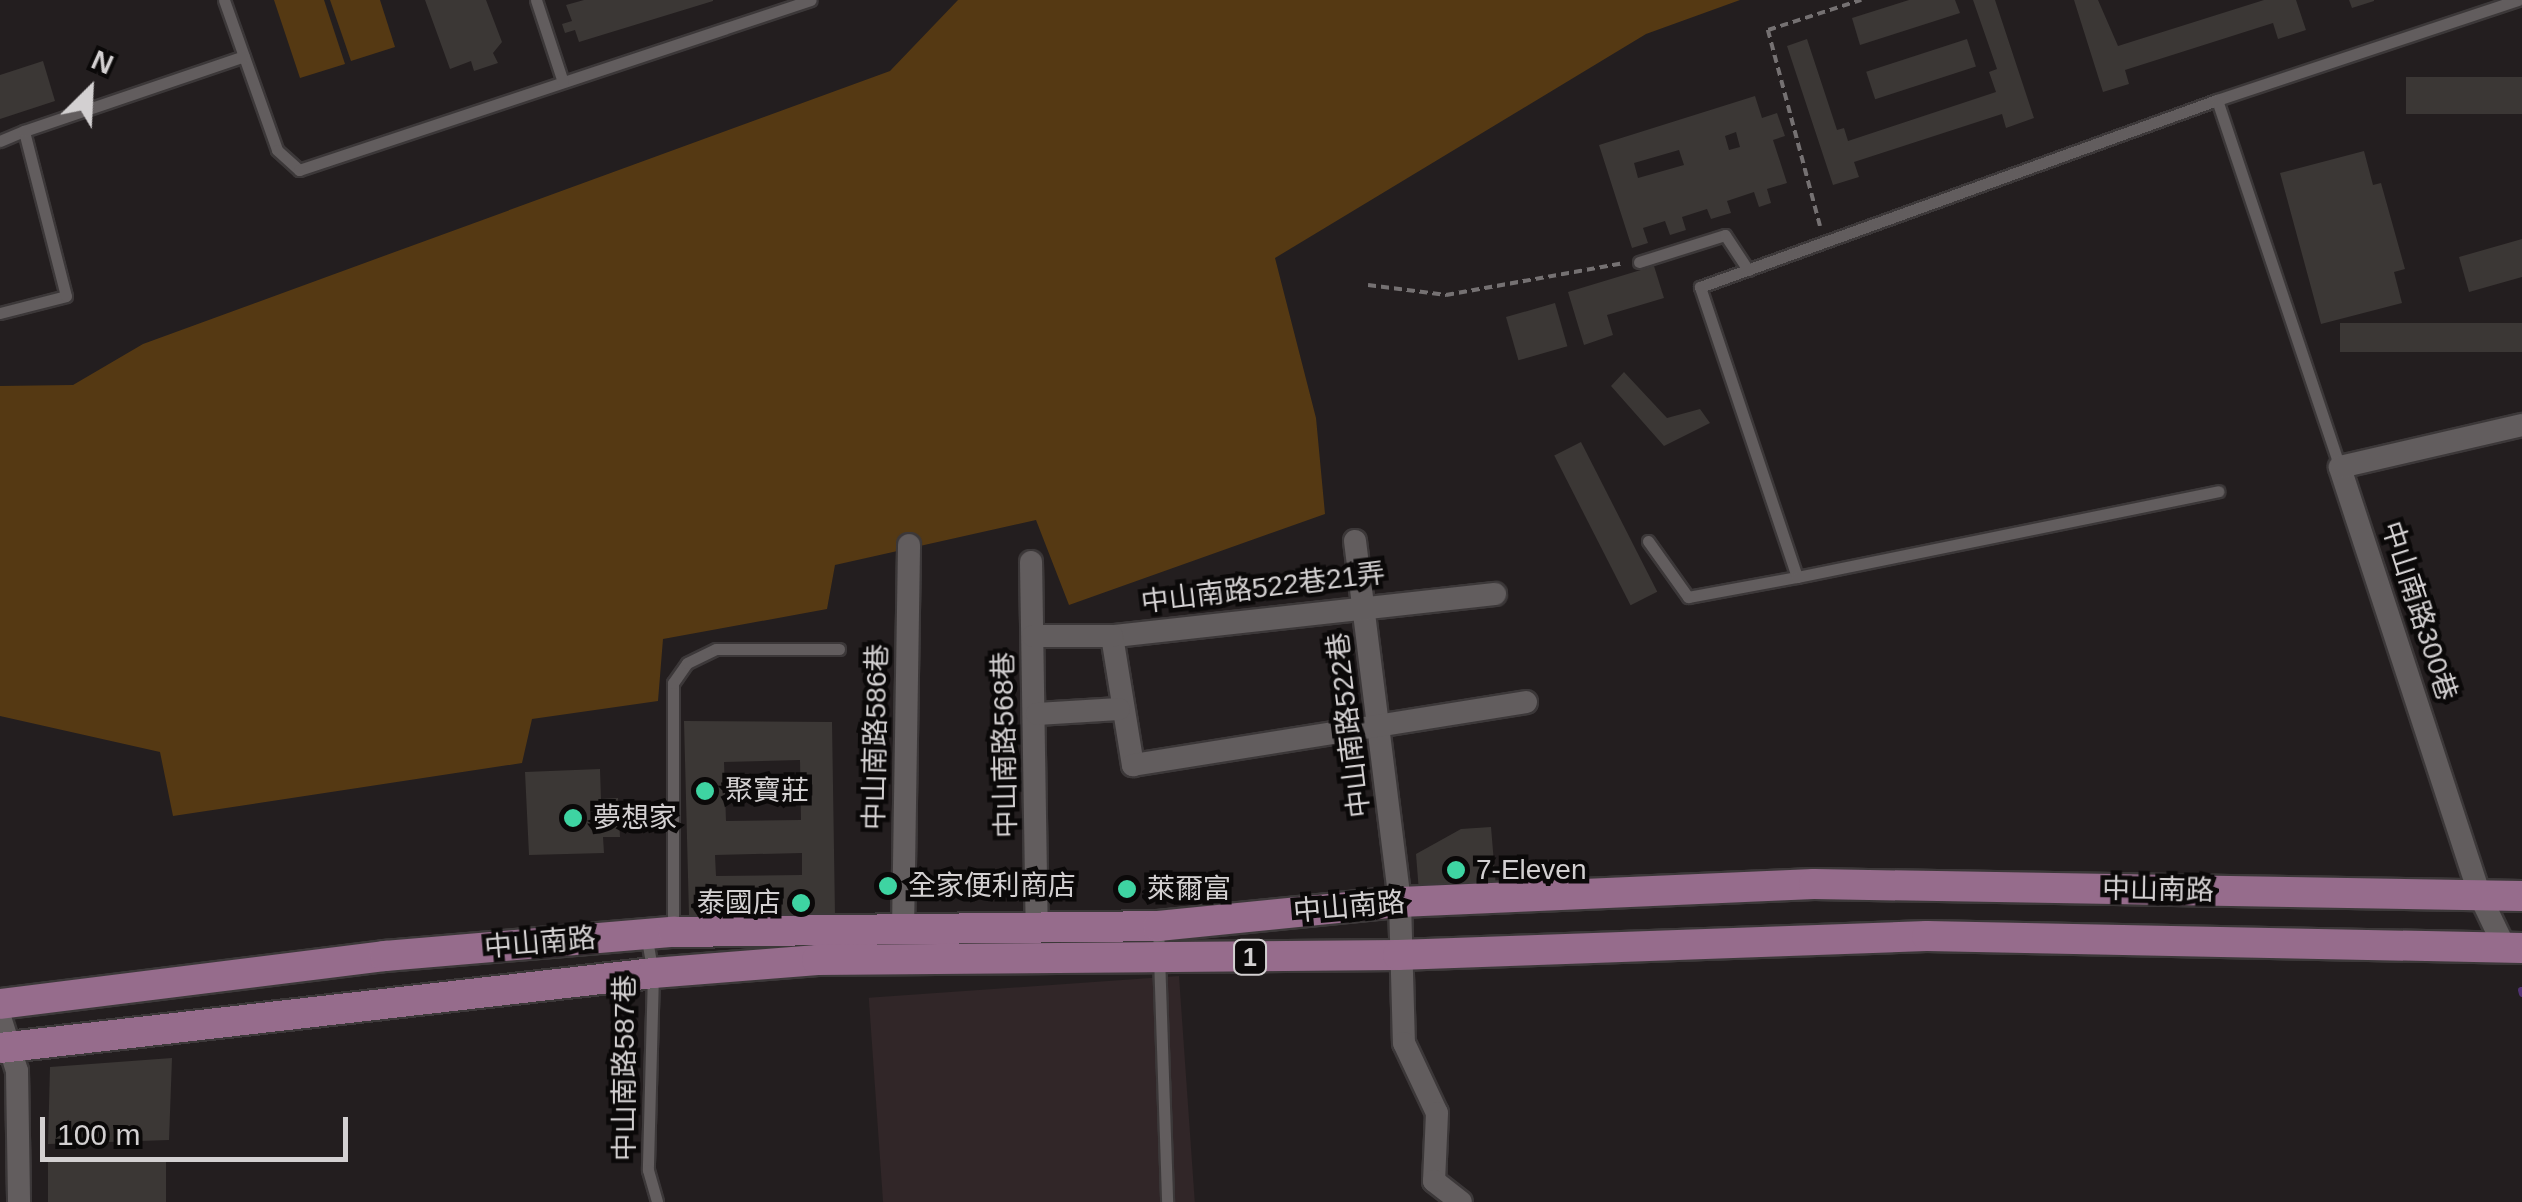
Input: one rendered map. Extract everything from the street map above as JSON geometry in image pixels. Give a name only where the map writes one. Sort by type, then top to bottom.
[{"type":"main road","name":"中山南路","points":[[0,1004],[385,956],[659,933],[1158,926],[1400,902],[1814,884],[2522,896]]},
{"type":"main road","name":"中山南路","points":[[6,1048],[653,972],[817,960],[1398,955],[1927,936],[2513,948]]},
{"type":"street","points":[[2340,467],[2522,424]]},
{"type":"street","name":"中山南路300巷","points":[[2340,467],[2480,896],[2513,948]]},
{"type":"street","name":"中山南路522巷","points":[[1355,542],[1400,902],[1398,955],[1404,1043],[1437,1113],[1434,1181],[1460,1202]]},
{"type":"street","name":"中山南路586巷","points":[[904,930],[909,546]]},
{"type":"street","name":"中山南路568巷","points":[[1031,562],[1037,714],[1037,928]]},
{"type":"street","name":"中山南路522巷21弄","points":[[1381,728],[1133,765],[1119,710],[1112,636],[1364,605],[1495,594]]},
{"type":"street","points":[[1034,636],[1112,636]]},
{"type":"street","points":[[1381,728],[1526,702]]},
{"type":"street","points":[[1037,714],[1119,710]]},
{"type":"street","points":[[0,1017],[18,1202]]},
{"type":"lane","points":[[224,0],[277,150],[299,170],[811,0]]},
{"type":"lane","points":[[536,0],[563,82]]},
{"type":"lane","points":[[1798,577],[1700,287],[2216,100],[2518,0]]},
{"type":"lane","points":[[0,141],[244,56]]},
{"type":"lane","points":[[2216,100],[2340,467]]},
{"type":"lane","points":[[0,314],[66,296],[24,131]]},
{"type":"lane","points":[[1639,262],[1725,235],[1748,270]]},
{"type":"lane","points":[[1648,540],[1688,597],[2218,492]]},
{"type":"lane","name":"中山南路587巷","points":[[656,1202],[648,1138],[653,972],[659,933],[674,683],[686,663],[716,649],[839,649]]},
{"type":"lane","points":[[1158,926],[1156,958],[1167,1202]]},
{"type":"path","points":[[1824,242],[1768,30],[1860,0]]},
{"type":"path","points":[[1368,285],[1446,295],[1639,262]]},
{"type":"shaded area","points":[[274,0],[324,0],[345,64],[300,78]]},
{"type":"shaded area","points":[[330,0],[380,0],[395,47],[351,61]]},
{"type":"shaded area","points":[[958,0],[1740,0],[1646,34],[1275,258],[1316,418],[1325,514],[1069,605],[1036,520],[835,565],[827,609],[663,639],[658,701],[532,719],[522,763],[173,816],[160,752],[0,716],[0,386],[73,385],[143,344],[890,71]]},
{"type":"shaded area","points":[[1179,976],[1195,1202],[883,1202],[869,998]]},
{"type":"building","points":[[425,0],[486,0],[502,42],[493,53],[498,63],[474,71],[471,61],[450,69]]},
{"type":"building","points":[[584,0],[713,1],[579,42],[575,30],[565,33],[562,24],[572,21],[566,5]]},
{"type":"building","points":[[1909,0],[1955,0],[1960,13],[1860,45],[1852,18]]},
{"type":"building","points":[[1973,0],[1995,0],[2034,118],[2006,128],[2002,114],[1854,162],[1859,177],[1833,185],[1787,46],[1807,39],[1837,130],[1844,128],[1848,141],[1996,92],[1989,72],[1997,69]]},
{"type":"building","points":[[2074,0],[2098,0],[2118,46],[2264,0],[2296,0],[2306,30],[2278,39],[2273,23],[2125,70],[2129,84],[2103,92]]},
{"type":"building","points":[[2349,0],[2374,0],[2374,1],[2352,8]]},
{"type":"building","points":[[1967,39],[1976,67],[1875,99],[1866,72]]},
{"type":"building","points":[[43,61],[55,101],[0,119],[0,75]]},
{"type":"building","points":[[2406,77],[2522,77],[2522,114],[2406,114]]},
{"type":"building","points":[[1755,96],[1762,118],[1777,113],[1785,136],[1773,140],[1787,183],[1767,189],[1771,203],[1759,207],[1754,192],[1727,201],[1731,213],[1711,219],[1707,209],[1682,217],[1686,230],[1670,235],[1665,221],[1643,228],[1648,243],[1632,248],[1599,145]],"holes":[[[1736,132],[1740,147],[1729,150],[1725,136]],[[1679,150],[1684,165],[1638,178],[1634,163]]]},
{"type":"building","points":[[2364,151],[2373,185],[2381,183],[2405,269],[2394,272],[2402,303],[2321,324],[2280,173]]},
{"type":"building","points":[[2522,239],[2522,277],[2469,292],[2459,257]]},
{"type":"building","points":[[1654,266],[1664,298],[1607,315],[1613,335],[1584,345],[1568,292]]},
{"type":"building","points":[[1555,303],[1567,346],[1518,360],[1506,317]]},
{"type":"building","points":[[2340,323],[2522,323],[2522,352],[2340,352]]},
{"type":"building","points":[[1624,372],[1667,418],[1700,409],[1710,423],[1664,446],[1611,386]]},
{"type":"building","points":[[1581,442],[1657,592],[1631,605],[1554,456]]},
{"type":"building","name":"聚寶莊","points":[[684,721],[832,722],[835,915],[689,915]],"holes":[[[800,760],[801,820],[726,821],[724,762]],[[802,853],[802,875],[716,876],[715,855]]]},
{"type":"building","name":"夢想家","points":[[600,769],[601,799],[618,798],[620,837],[603,837],[604,853],[529,855],[525,772]]},
{"type":"building","name":"7-Eleven","points":[[1491,827],[1496,887],[1419,892],[1416,854],[1461,829]]},
{"type":"building","points":[[172,1058],[169,1140],[48,1144],[50,1067]]},
{"type":"building","points":[[48,1162],[166,1162],[166,1202],[48,1202]]},
{"type":"waterway","points":[[2521,990],[2522,994]]},
{"type":"place","name":"聚寶莊","points":[[705,791]]},
{"type":"place","name":"夢想家","points":[[573,818]]},
{"type":"place","name":"7-Eleven","points":[[1456,870]]},
{"type":"place","name":"全家便利商店","points":[[888,886]]},
{"type":"place","name":"萊爾富","points":[[1127,889]]},
{"type":"place","name":"泰國店","points":[[801,903]]}]
